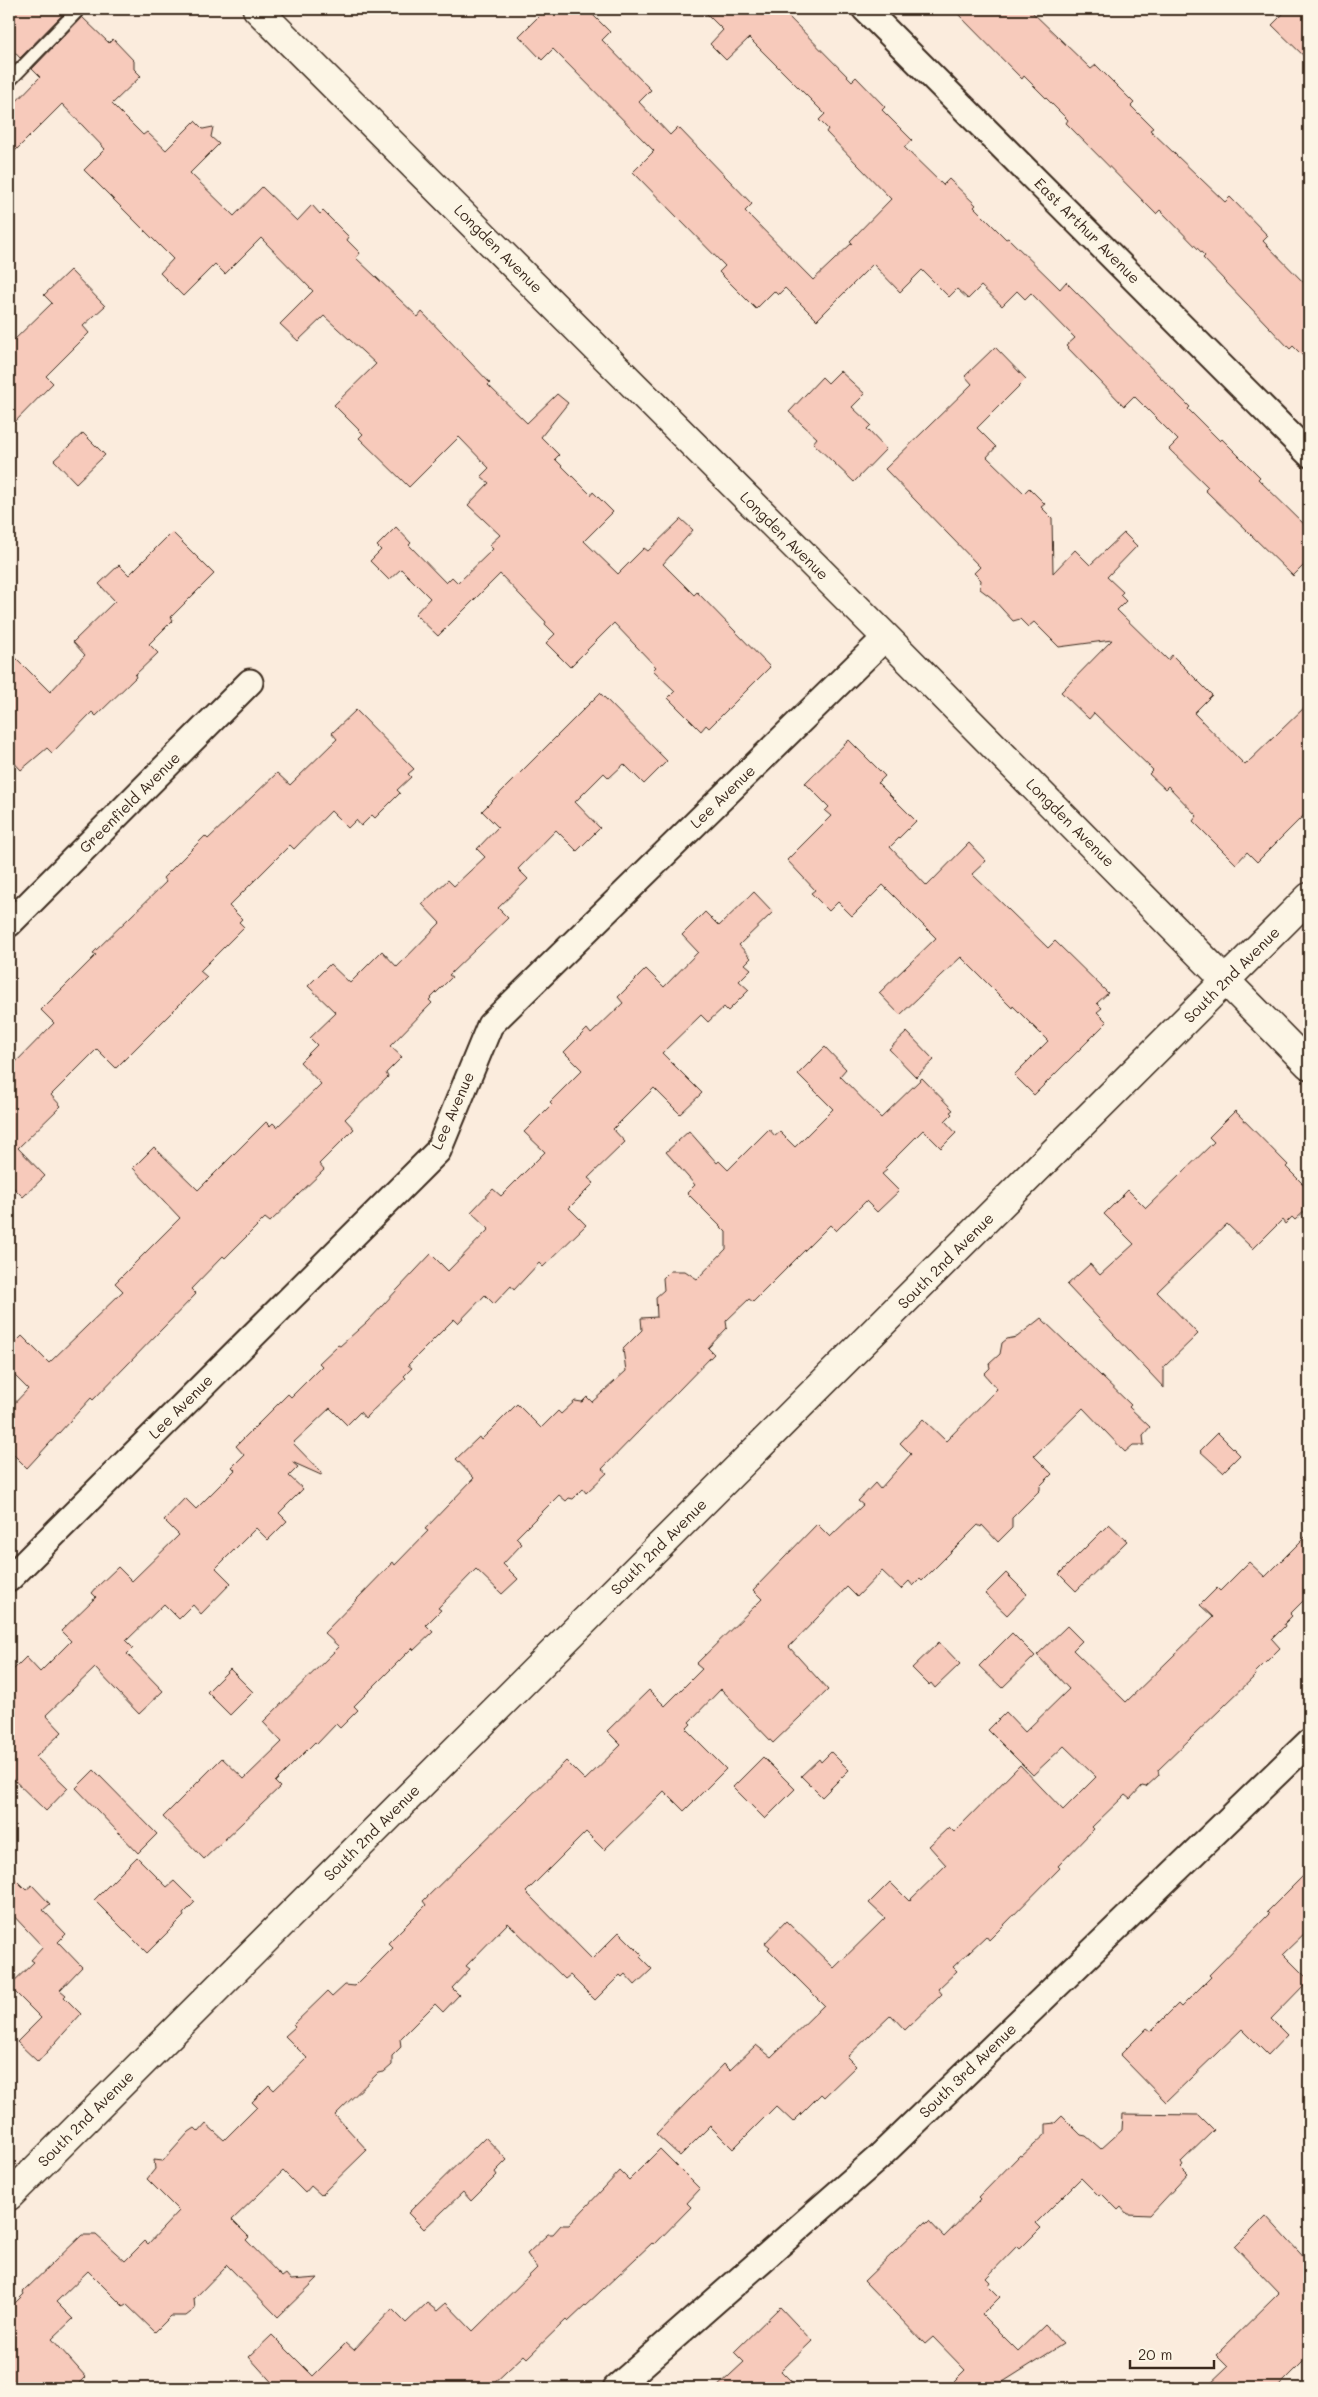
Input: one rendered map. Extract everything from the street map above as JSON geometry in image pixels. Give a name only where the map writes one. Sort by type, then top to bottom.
[{"type":"street","name":"Longden Avenue","points":[[258,9],[886,637],[1309,1065]]},
{"type":"street","name":"East Arthur Avenue","points":[[865,9],[1309,454]]},
{"type":"street","name":"Lee Avenue","points":[[9,1579],[438,1151],[490,1025],[886,637]]},
{"type":"street","name":"Greenfield Avenue","points":[[9,924],[250,682]]},
{"type":"street","name":"South 2nd Avenue","points":[[9,2196],[1309,898]]},
{"type":"street","name":"South 3rd Avenue","points":[[616,2388],[878,2158],[1309,1742]]},
{"type":"lane","points":[[9,81],[80,9]]},
{"type":"building","points":[[9,9],[68,9],[20,58],[9,46]]},
{"type":"building","points":[[546,9],[587,9],[610,32],[602,40],[651,90],[639,102],[670,135],[678,127],[752,204],[745,211],[813,280],[852,243],[850,241],[891,199],[826,132],[828,129],[819,120],[825,114],[749,38],[726,60],[710,44],[723,30],[702,9],[781,9],[852,81],[856,77],[885,107],[882,110],[912,140],[904,147],[943,185],[949,179],[976,205],[974,207],[1006,239],[1008,238],[1060,289],[1066,282],[1190,407],[1188,409],[1220,441],[1222,439],[1260,477],[1258,479],[1309,529],[1309,560],[1293,576],[1205,490],[1208,487],[1169,449],[1178,440],[1134,396],[1124,406],[1066,346],[1075,338],[1031,293],[1025,299],[1017,291],[1002,306],[981,286],[968,299],[957,289],[949,297],[922,270],[900,292],[873,264],[817,320],[785,288],[778,295],[774,291],[756,309],[719,272],[725,266],[633,172],[654,151],[553,49],[542,60],[519,36]]},
{"type":"building","points":[[953,9],[1029,9],[1091,69],[1096,65],[1134,103],[1131,106],[1153,128],[1150,130],[1225,202],[1230,197],[1268,236],[1263,241],[1309,288],[1309,362],[1293,346],[1290,349],[1160,210],[1156,214],[1066,123],[1068,120],[1024,76],[1022,79]]},
{"type":"building","points":[[1288,9],[1309,9],[1309,61],[1272,25]]},
{"type":"building","points":[[82,17],[109,43],[113,39],[134,61],[134,69],[141,76],[112,104],[143,135],[147,132],[166,150],[195,121],[203,129],[213,127],[211,137],[219,144],[190,173],[234,216],[262,187],[297,221],[312,205],[320,214],[323,211],[349,237],[347,240],[360,253],[356,258],[418,317],[422,312],[490,383],[488,385],[527,423],[557,394],[568,403],[541,437],[559,455],[555,459],[591,495],[593,492],[613,512],[584,541],[618,574],[644,548],[648,551],[681,519],[693,530],[663,564],[694,595],[697,592],[770,667],[709,728],[706,725],[701,731],[668,698],[675,691],[653,670],[656,667],[614,623],[570,667],[546,643],[555,634],[545,624],[546,622],[500,574],[438,636],[415,614],[430,598],[401,569],[389,580],[370,561],[381,550],[377,546],[396,527],[411,543],[409,545],[446,583],[452,577],[458,583],[493,549],[489,545],[500,535],[468,505],[489,483],[481,476],[489,468],[459,437],[409,487],[359,438],[363,434],[334,405],[376,364],[324,316],[298,341],[280,324],[313,291],[261,238],[225,274],[215,264],[183,296],[160,273],[173,259],[84,170],[105,149],[62,104],[9,157],[9,109],[40,77],[32,69]]},
{"type":"building","points":[[70,270],[105,306],[83,326],[89,333],[46,376],[53,383],[9,428],[9,345],[52,303],[44,295]]},
{"type":"building","points":[[995,347],[1026,379],[977,428],[996,447],[987,457],[1024,493],[1029,488],[1045,504],[1041,507],[1052,518],[1053,573],[1075,550],[1090,565],[1124,533],[1137,546],[1107,577],[1123,592],[1120,595],[1126,601],[1117,610],[1168,660],[1172,655],[1212,695],[1194,713],[1245,765],[1309,703],[1309,810],[1257,862],[1247,852],[1236,864],[1193,821],[1197,816],[1168,786],[1165,789],[1149,774],[1153,770],[1094,713],[1089,719],[1061,692],[1112,640],[1059,647],[1034,622],[1028,627],[1020,619],[1013,621],[992,598],[980,589],[981,580],[974,573],[980,567],[885,469],[972,384],[965,376]]},
{"type":"building","points":[[840,371],[865,394],[852,407],[871,425],[867,429],[886,449],[854,482],[813,443],[817,438],[789,412],[822,377],[828,383]]},
{"type":"building","points":[[83,433],[105,455],[76,483],[54,460]]},
{"type":"building","points":[[172,532],[214,574],[171,617],[173,620],[149,644],[158,653],[135,675],[136,677],[96,716],[92,712],[52,753],[47,748],[21,770],[9,757],[9,651],[50,692],[85,655],[73,642],[115,601],[99,584],[119,565],[129,575]]},
{"type":"building","points":[[600,693],[667,761],[644,784],[624,764],[609,778],[604,773],[575,802],[600,828],[577,851],[556,830],[518,869],[528,879],[498,908],[508,918],[449,975],[452,977],[429,1000],[432,1003],[390,1046],[402,1057],[386,1073],[388,1077],[345,1119],[354,1129],[319,1164],[324,1170],[270,1222],[265,1218],[225,1258],[223,1256],[191,1289],[196,1294],[93,1400],[91,1398],[27,1468],[9,1450],[9,1409],[28,1389],[9,1370],[9,1349],[22,1336],[49,1363],[123,1291],[115,1283],[180,1218],[133,1168],[154,1147],[198,1190],[266,1122],[270,1126],[273,1123],[277,1127],[321,1084],[300,1062],[317,1045],[310,1038],[336,1013],[308,986],[330,964],[350,983],[382,951],[397,967],[440,923],[422,904],[448,880],[454,886],[485,857],[477,849],[498,827],[482,811]]},
{"type":"building","points":[[356,710],[414,769],[408,774],[411,777],[397,790],[400,793],[375,818],[372,815],[361,826],[356,820],[348,828],[331,811],[294,849],[290,845],[229,906],[242,919],[239,922],[244,927],[200,971],[207,977],[116,1068],[97,1049],[51,1095],[61,1106],[18,1148],[45,1176],[23,1197],[9,1183],[9,1069],[54,1023],[41,1010],[96,955],[93,953],[166,882],[163,878],[205,836],[208,839],[277,773],[290,785],[337,739],[332,733]]},
{"type":"building","points":[[849,740],[885,776],[878,783],[916,821],[890,847],[927,886],[969,843],[986,861],[972,874],[1048,948],[1055,941],[1108,993],[1097,1003],[1102,1008],[1097,1012],[1107,1022],[1034,1095],[1014,1075],[1048,1041],[1013,1006],[1012,1008],[961,957],[900,1015],[879,993],[936,938],[883,885],[852,916],[838,902],[829,911],[811,893],[815,890],[787,860],[831,816],[825,811],[829,807],[805,783]]},
{"type":"building","points":[[754,892],[773,912],[739,945],[751,958],[745,964],[751,969],[739,981],[749,990],[728,1011],[724,1007],[708,1022],[701,1015],[662,1053],[702,1093],[680,1114],[654,1088],[613,1129],[625,1142],[588,1178],[594,1183],[569,1208],[586,1225],[543,1267],[539,1263],[514,1290],[511,1286],[494,1304],[485,1295],[458,1323],[454,1319],[408,1365],[412,1368],[404,1376],[406,1378],[365,1418],[360,1412],[347,1425],[330,1408],[293,1443],[322,1473],[321,1475],[292,1462],[298,1467],[289,1476],[303,1489],[279,1513],[287,1521],[268,1540],[256,1528],[216,1568],[231,1583],[201,1614],[193,1605],[179,1619],[164,1604],[126,1641],[133,1648],[127,1654],[163,1691],[139,1714],[95,1668],[46,1715],[62,1732],[36,1757],[68,1788],[46,1811],[9,1775],[9,1674],[26,1657],[40,1672],[71,1641],[61,1631],[96,1597],[92,1593],[97,1587],[118,1567],[132,1581],[179,1535],[164,1520],[185,1498],[196,1509],[235,1470],[232,1467],[244,1455],[236,1446],[288,1394],[291,1397],[322,1366],[319,1363],[367,1322],[431,1254],[448,1271],[489,1229],[471,1212],[493,1189],[501,1196],[545,1152],[524,1132],[552,1104],[550,1102],[582,1070],[564,1052],[587,1029],[591,1034],[623,1003],[618,997],[646,969],[664,987],[698,952],[682,935],[705,912],[719,926]]},
{"type":"building","points":[[907,1032],[934,1060],[916,1077],[889,1049]]},
{"type":"building","points":[[825,1047],[846,1069],[840,1076],[881,1118],[922,1078],[953,1110],[950,1112],[952,1114],[945,1121],[956,1133],[941,1148],[923,1130],[885,1168],[887,1170],[882,1174],[899,1191],[877,1212],[866,1201],[836,1231],[830,1225],[753,1302],[749,1299],[726,1321],[727,1328],[708,1348],[714,1354],[602,1469],[607,1473],[586,1493],[583,1489],[573,1499],[569,1498],[566,1501],[559,1495],[516,1538],[522,1544],[503,1564],[518,1579],[502,1594],[476,1569],[438,1608],[441,1610],[426,1625],[433,1632],[414,1650],[412,1648],[354,1706],[358,1710],[340,1728],[336,1724],[317,1744],[315,1742],[275,1782],[280,1787],[204,1859],[163,1817],[222,1758],[244,1779],[282,1742],[263,1722],[339,1647],[324,1633],[393,1562],[395,1565],[428,1531],[425,1529],[474,1478],[456,1459],[479,1437],[481,1440],[517,1404],[541,1428],[558,1411],[561,1414],[575,1401],[582,1402],[587,1397],[592,1402],[626,1371],[623,1349],[642,1330],[641,1318],[657,1317],[656,1297],[664,1290],[663,1278],[670,1271],[685,1271],[697,1279],[726,1249],[726,1232],[687,1193],[695,1185],[666,1152],[689,1131],[717,1163],[719,1161],[728,1170],[769,1129],[775,1136],[780,1132],[795,1147],[833,1109],[798,1074]]},
{"type":"building","points":[[1235,1111],[1288,1165],[1286,1167],[1309,1190],[1309,1207],[1295,1220],[1292,1217],[1285,1224],[1282,1220],[1253,1249],[1227,1224],[1157,1292],[1198,1334],[1164,1367],[1164,1388],[1067,1285],[1090,1264],[1100,1275],[1134,1244],[1104,1214],[1128,1190],[1146,1208],[1214,1142],[1209,1137]]},
{"type":"building","points":[[1041,1318],[1131,1405],[1129,1407],[1150,1427],[1143,1435],[1144,1445],[1133,1445],[1125,1452],[1083,1408],[1034,1456],[1052,1474],[1040,1486],[1040,1490],[1012,1518],[1012,1528],[998,1542],[982,1525],[981,1527],[978,1525],[922,1581],[920,1579],[913,1586],[909,1581],[901,1589],[882,1571],[857,1597],[847,1587],[789,1647],[828,1690],[773,1743],[721,1689],[689,1722],[691,1724],[686,1729],[726,1769],[684,1811],[664,1791],[604,1850],[586,1832],[526,1892],[592,1959],[619,1932],[642,1955],[640,1957],[652,1969],[635,1985],[625,1974],[622,1977],[620,1975],[595,2000],[570,1975],[565,1979],[508,1923],[466,1966],[470,1969],[452,1988],[459,1995],[443,2012],[435,2004],[400,2039],[401,2047],[392,2056],[392,2065],[384,2072],[378,2073],[335,2115],[367,2150],[321,2195],[311,2186],[305,2193],[283,2171],[232,2220],[249,2237],[246,2240],[282,2277],[286,2274],[291,2280],[318,2278],[278,2317],[227,2265],[194,2299],[195,2309],[186,2316],[171,2316],[155,2332],[126,2304],[123,2306],[88,2271],[56,2302],[73,2319],[52,2339],[86,2377],[75,2388],[9,2388],[9,2309],[24,2294],[23,2292],[82,2235],[96,2235],[125,2261],[145,2241],[148,2244],[179,2211],[147,2179],[155,2169],[154,2160],[163,2161],[189,2132],[195,2128],[199,2132],[206,2124],[224,2140],[257,2107],[252,2102],[269,2085],[274,2090],[307,2058],[285,2036],[295,2027],[293,2025],[327,1992],[332,1997],[345,1985],[355,1986],[393,1948],[388,1943],[426,1905],[423,1901],[566,1761],[585,1780],[621,1745],[607,1731],[649,1690],[665,1706],[702,1669],[696,1664],[762,1599],[753,1590],[817,1524],[830,1537],[863,1505],[858,1501],[875,1483],[880,1489],[911,1454],[900,1443],[923,1419],[946,1441],[997,1389],[984,1374],[990,1368],[989,1364],[1000,1354],[1002,1343],[1007,1339],[1017,1337]]},
{"type":"building","points":[[1218,1433],[1240,1455],[1223,1472],[1200,1451]]},
{"type":"building","points":[[1109,1524],[1127,1541],[1076,1591],[1059,1574]]},
{"type":"building","points":[[1309,1533],[1309,1595],[1290,1614],[1292,1616],[1284,1624],[1285,1626],[1272,1639],[1280,1648],[1255,1673],[1256,1675],[1158,1770],[1159,1775],[1146,1787],[1142,1786],[1130,1799],[1125,1795],[1092,1827],[1094,1829],[1058,1866],[1060,1868],[989,1940],[986,1936],[953,1967],[957,1971],[938,1989],[942,1994],[905,2030],[891,2015],[847,2057],[856,2066],[824,2097],[821,2094],[793,2122],[776,2106],[733,2149],[710,2126],[680,2156],[656,2134],[724,2064],[730,2070],[756,2045],[771,2057],[824,2005],[768,1949],[770,1947],[765,1943],[786,1921],[834,1968],[885,1918],[869,1903],[890,1882],[909,1901],[946,1865],[929,1846],[949,1827],[954,1832],[1020,1765],[1063,1810],[1096,1777],[1064,1746],[1033,1775],[988,1730],[1006,1712],[1025,1732],[1069,1689],[1037,1655],[1067,1626],[1082,1641],[1073,1650],[1126,1702],[1213,1617],[1200,1605],[1217,1588],[1220,1591],[1249,1562],[1265,1577]]},
{"type":"building","points":[[1006,1573],[1027,1594],[1007,1615],[985,1594]]},
{"type":"building","points":[[1012,1633],[1035,1656],[1002,1688],[979,1666]]},
{"type":"building","points":[[939,1642],[960,1664],[935,1688],[931,1683],[929,1685],[912,1668]]},
{"type":"building","points":[[230,1669],[253,1692],[230,1715],[207,1692]]},
{"type":"building","points":[[831,1752],[849,1770],[822,1797],[801,1776],[819,1759],[821,1762]]},
{"type":"building","points":[[763,1757],[795,1789],[765,1819],[733,1787]]},
{"type":"building","points":[[94,1770],[157,1834],[138,1853],[76,1788]]},
{"type":"building","points":[[137,1857],[167,1887],[174,1881],[195,1902],[183,1914],[184,1916],[147,1953],[94,1900]]},
{"type":"building","points":[[1309,1870],[1309,1929],[1283,1954],[1309,1980],[1271,2019],[1287,2035],[1268,2055],[1242,2029],[1166,2102],[1120,2055],[1147,2028],[1151,2031],[1178,2004],[1181,2007],[1211,1977],[1209,1975],[1269,1914],[1267,1912]]},
{"type":"building","points":[[9,1873],[26,1890],[32,1885],[50,1904],[43,1910],[66,1934],[58,1942],[82,1967],[60,1990],[66,1995],[64,1997],[81,2014],[38,2062],[17,2042],[41,2018],[9,1986],[34,1962],[31,1960],[43,1947],[9,1911]]},
{"type":"building","points":[[1123,2114],[1199,2115],[1214,2130],[1181,2162],[1183,2165],[1181,2167],[1188,2174],[1150,2215],[1127,2214],[1121,2207],[1118,2210],[1101,2193],[1099,2196],[1081,2178],[1036,2223],[1041,2228],[1020,2249],[1017,2246],[986,2278],[990,2282],[988,2285],[1000,2297],[982,2315],[1018,2351],[1045,2325],[1063,2344],[995,2387],[992,2383],[986,2388],[947,2388],[965,2370],[933,2337],[925,2344],[864,2281],[925,2222],[926,2224],[929,2221],[944,2237],[981,2199],[979,2197],[1020,2155],[1022,2156],[1046,2134],[1046,2124],[1055,2123],[1062,2116],[1081,2135],[1086,2136],[1101,2149],[1122,2130]]},
{"type":"building","points":[[485,2137],[507,2160],[495,2172],[497,2175],[471,2201],[463,2192],[424,2229],[408,2213]]},
{"type":"building","points":[[660,2149],[700,2189],[687,2203],[691,2207],[654,2245],[652,2243],[568,2322],[566,2320],[527,2358],[524,2355],[489,2388],[277,2388],[249,2357],[272,2335],[313,2376],[346,2343],[354,2350],[392,2309],[406,2323],[427,2303],[437,2311],[446,2303],[473,2331],[537,2268],[527,2254],[548,2234],[553,2234],[561,2225],[569,2225],[620,2171],[629,2180]]},
{"type":"building","points":[[1266,2216],[1309,2263],[1309,2356],[1277,2388],[1206,2388],[1228,2367],[1216,2355],[1279,2293],[1235,2247]]},
{"type":"building","points":[[780,2307],[812,2341],[781,2371],[798,2388],[716,2388],[744,2362],[734,2352]]}]
